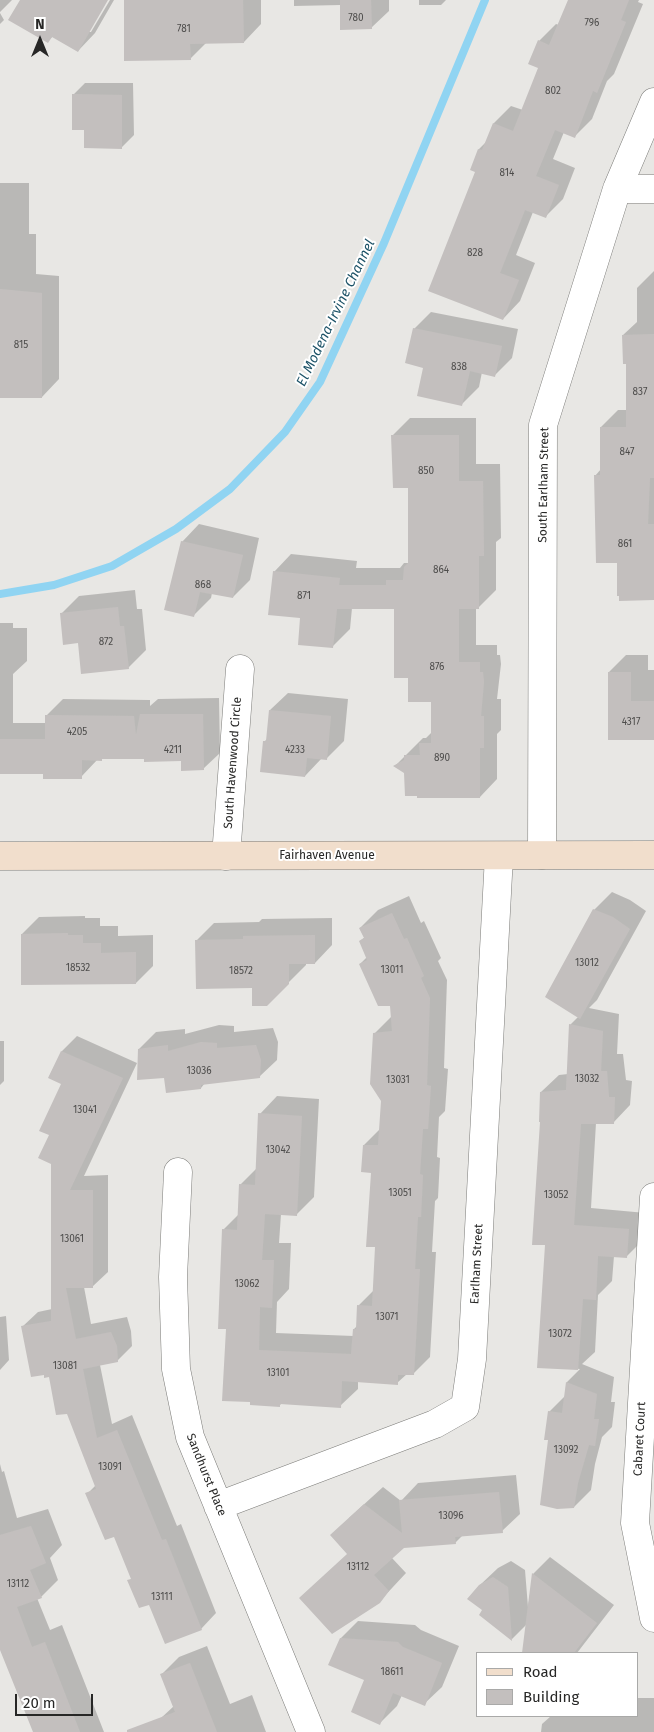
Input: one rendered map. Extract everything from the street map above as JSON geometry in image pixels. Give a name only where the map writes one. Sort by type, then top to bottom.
[{"type":"main road","name":"Fairhaven Avenue","points":[[0,856],[654,855]]},
{"type":"street","name":"South Earlham Street","points":[[542,855],[543,425],[617,189],[654,102]]},
{"type":"street","points":[[617,189],[654,189]]},
{"type":"street","name":"South Havenwood Circle","points":[[226,856],[240,669]]},
{"type":"street","name":"Earlham Street","points":[[218,1506],[435,1424],[465,1407],[472,1359],[498,856]]},
{"type":"street","name":"Sandhurst Place","points":[[178,1172],[173,1277],[176,1368],[190,1437],[311,1732]]},
{"type":"street","name":"Cabaret Court","points":[[654,1197],[635,1523],[654,1618]]},
{"type":"building","points":[[20,0],[108,0],[78,52],[52,37],[48,43],[8,20]]},
{"type":"building","points":[[124,0],[243,0],[244,43],[190,44],[191,60],[124,61]]},
{"type":"building","points":[[340,0],[371,0],[372,29],[340,30]]},
{"type":"building","points":[[568,0],[629,0],[621,20],[626,22],[597,93],[593,91],[575,138],[555,130],[536,176],[559,185],[546,218],[525,210],[500,273],[519,280],[503,320],[428,291],[475,172],[470,170],[478,149],[482,150],[493,123],[513,131],[538,68],[528,64],[538,40],[549,45]]},
{"type":"building","points":[[72,94],[122,95],[122,149],[84,148],[84,130],[72,130]]},
{"type":"building","points":[[0,289],[42,293],[42,398],[0,398]]},
{"type":"building","points":[[413,328],[502,346],[495,377],[470,371],[462,406],[417,396],[423,368],[405,363]]},
{"type":"building","points":[[654,334],[654,478],[650,478],[648,524],[654,524],[654,600],[619,601],[619,596],[617,596],[617,563],[596,563],[594,475],[600,475],[600,427],[626,427],[626,364],[623,364],[622,335]]},
{"type":"building","points":[[391,435],[459,435],[459,481],[483,481],[484,556],[479,556],[479,609],[459,609],[459,662],[480,662],[480,672],[483,672],[481,716],[484,716],[484,748],[480,748],[480,798],[417,798],[417,796],[405,796],[404,773],[393,766],[404,760],[404,755],[420,755],[419,743],[431,743],[431,702],[408,702],[408,678],[394,678],[394,609],[337,609],[333,648],[298,645],[300,618],[268,615],[273,571],[340,578],[339,585],[386,585],[386,580],[403,580],[404,567],[408,563],[408,488],[393,488]]},
{"type":"building","points":[[181,541],[243,555],[233,598],[200,592],[194,617],[164,610]]},
{"type":"building","points":[[118,607],[120,626],[124,626],[129,669],[81,674],[78,643],[63,645],[60,613]]},
{"type":"building","points":[[608,672],[631,672],[631,701],[654,701],[654,740],[608,740]]},
{"type":"building","points":[[269,710],[331,716],[327,760],[307,758],[305,777],[260,772]]},
{"type":"building","points":[[140,714],[203,714],[204,770],[181,771],[181,761],[144,762],[144,759],[102,759],[102,761],[82,760],[82,779],[43,779],[43,774],[0,774],[0,739],[45,739],[45,715],[134,716],[136,735]]},
{"type":"building","points":[[593,909],[613,917],[630,929],[580,1019],[545,997]]},
{"type":"building","points":[[392,913],[404,939],[407,938],[424,976],[421,978],[430,998],[427,1085],[431,1086],[428,1129],[423,1129],[420,1174],[423,1175],[421,1217],[418,1217],[415,1269],[420,1269],[414,1375],[398,1375],[398,1385],[342,1381],[341,1408],[280,1404],[280,1407],[250,1405],[250,1402],[222,1401],[226,1329],[218,1329],[222,1229],[237,1230],[239,1184],[255,1185],[258,1113],[302,1116],[297,1216],[265,1214],[262,1260],[274,1260],[272,1308],[260,1307],[259,1350],[351,1354],[353,1329],[356,1329],[357,1305],[372,1306],[375,1247],[366,1247],[371,1173],[361,1172],[363,1145],[378,1145],[381,1101],[370,1084],[373,1033],[392,1031],[390,1006],[378,1006],[359,964],[367,960],[359,941],[364,938],[359,928]]},
{"type":"building","points":[[68,933],[68,935],[83,935],[83,943],[101,943],[101,953],[136,952],[136,984],[21,985],[21,934]]},
{"type":"building","points":[[315,935],[315,964],[289,964],[289,984],[267,1006],[252,1006],[252,988],[196,989],[195,940],[243,939],[243,936]]},
{"type":"building","points":[[569,1024],[603,1031],[601,1071],[607,1071],[609,1097],[615,1097],[614,1124],[581,1124],[574,1225],[629,1229],[627,1258],[598,1256],[596,1300],[583,1299],[578,1370],[537,1368],[545,1245],[532,1245],[540,1122],[540,1092],[566,1090]]},
{"type":"building","points":[[201,1042],[217,1043],[217,1048],[256,1045],[261,1060],[260,1078],[201,1085],[201,1089],[166,1093],[164,1078],[137,1080],[138,1049],[168,1045],[168,1051]]},
{"type":"building","points":[[61,1051],[123,1078],[70,1190],[93,1190],[93,1288],[66,1288],[76,1339],[111,1332],[117,1346],[118,1362],[83,1369],[97,1438],[117,1430],[162,1540],[166,1539],[202,1630],[165,1644],[149,1605],[139,1608],[127,1580],[131,1579],[114,1537],[105,1540],[85,1493],[96,1489],[67,1414],[56,1415],[49,1377],[44,1378],[44,1375],[31,1377],[21,1326],[51,1321],[51,1164],[38,1158],[49,1135],[39,1131],[61,1084],[48,1078]]},
{"type":"building","points":[[566,1382],[597,1394],[594,1419],[599,1419],[595,1446],[589,1445],[578,1483],[574,1508],[557,1509],[540,1505],[548,1440],[544,1440],[548,1411],[562,1413]]},
{"type":"building","points":[[499,1492],[503,1533],[455,1537],[456,1544],[404,1548],[374,1575],[389,1591],[380,1603],[332,1634],[299,1598],[347,1554],[330,1535],[364,1504],[402,1533],[399,1500]]},
{"type":"building","points":[[31,1526],[46,1563],[30,1570],[42,1598],[17,1607],[32,1647],[45,1642],[80,1732],[33,1732],[0,1650],[0,1535]]},
{"type":"building","points":[[532,1573],[597,1623],[575,1652],[522,1652]]},
{"type":"building","points":[[493,1577],[508,1587],[512,1641],[479,1615],[482,1610],[467,1599],[479,1585]]},
{"type":"building","points":[[340,1638],[398,1642],[403,1647],[442,1663],[425,1706],[393,1693],[380,1725],[351,1712],[364,1680],[328,1665]]},
{"type":"building","points":[[190,1663],[217,1732],[127,1732],[127,1730],[175,1712],[160,1674]]},
{"type":"waterway","name":"El Modena-Irvine Channel","points":[[0,594],[54,585],[112,566],[176,529],[230,489],[285,432],[320,382],[384,243],[485,0]]}]
